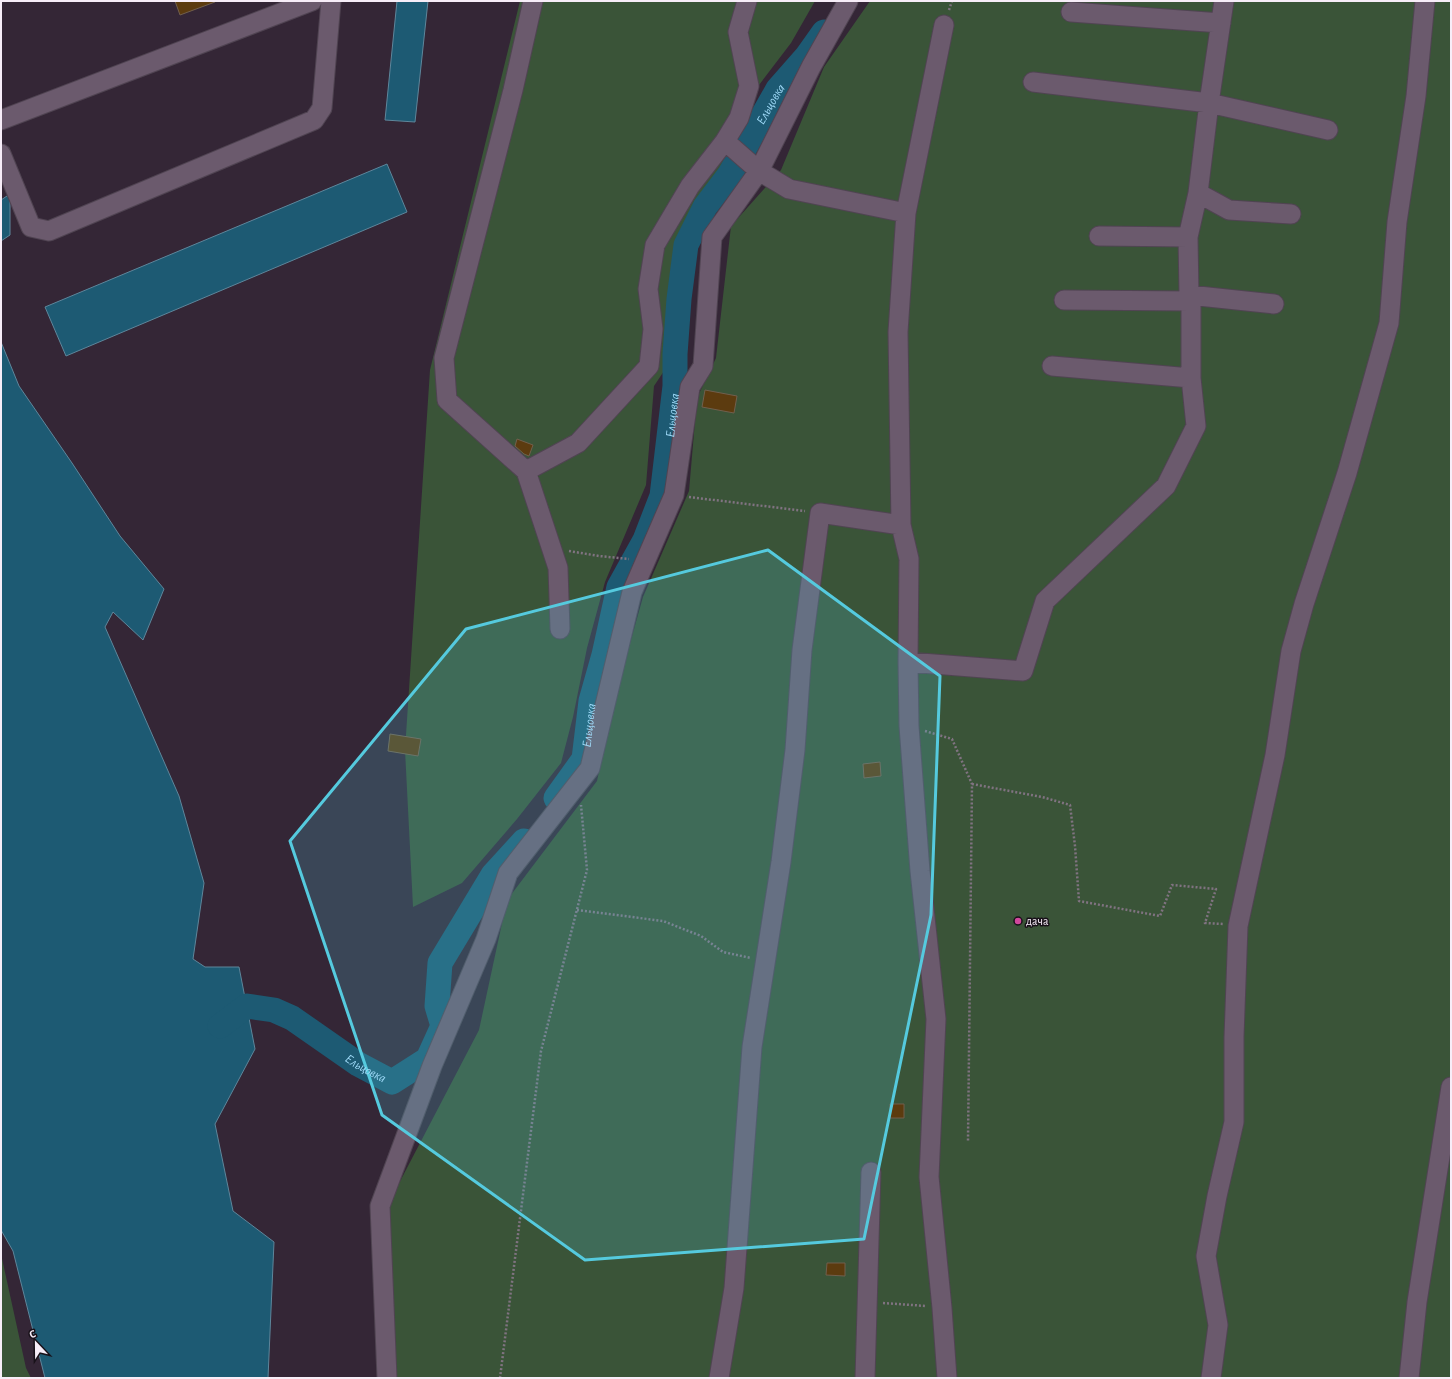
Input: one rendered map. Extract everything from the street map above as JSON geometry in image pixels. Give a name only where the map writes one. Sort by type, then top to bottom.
[{"type":"street","points":[[1,120],[312,1]]},
{"type":"street","points":[[1,154],[31,227],[49,231],[314,120],[322,108],[331,1]]},
{"type":"street","points":[[533,1],[513,90],[444,358],[446,400],[526,471],[558,568],[560,629]]},
{"type":"street","points":[[526,471],[578,443],[649,366],[653,329],[648,289],[656,245],[690,186],[725,141],[739,118],[749,86],[738,32],[747,1]]},
{"type":"street","points":[[387,1378],[380,1206],[432,1066],[486,939],[508,872],[590,768],[632,592],[674,495],[690,387],[703,366],[712,237],[759,171],[811,67],[848,1]]},
{"type":"street","points":[[908,662],[1023,671],[1044,601],[1166,486],[1196,426],[1191,378],[1188,237],[1198,193],[1224,1]]},
{"type":"street","points":[[1212,1378],[1218,1325],[1206,1256],[1217,1196],[1234,1122],[1234,1037],[1238,926],[1275,755],[1291,651],[1304,604],[1347,473],[1389,323],[1397,222],[1416,96],[1425,1]]},
{"type":"street","points":[[1071,12],[1220,23]]},
{"type":"street","points":[[944,25],[906,213],[898,332],[901,525],[909,559],[909,726],[920,871],[936,1019],[929,1178],[942,1308],[947,1378]]},
{"type":"street","points":[[1033,82],[1209,103],[1328,130]]},
{"type":"street","points":[[725,141],[759,171],[789,189],[906,213]]},
{"type":"street","points":[[1198,193],[1229,210],[1292,214]]},
{"type":"street","points":[[1099,236],[1188,237]]},
{"type":"street","points":[[1064,300],[1190,298],[1274,304]]},
{"type":"street","points":[[1052,366],[1191,378]]},
{"type":"street","points":[[719,1378],[734,1288],[752,1047],[782,862],[795,750],[802,650],[820,513],[901,525]]},
{"type":"street","points":[[1410,1378],[1417,1302],[1445,1161],[1451,1087]]},
{"type":"street","points":[[865,1378],[871,1172]]},
{"type":"path","points":[[674,495],[820,513]]},
{"type":"path","points":[[551,548],[599,556],[646,560]]},
{"type":"path","points":[[909,726],[952,739],[972,784],[968,1141]]},
{"type":"path","points":[[500,1378],[541,1052],[587,870],[579,783]]},
{"type":"path","points":[[972,784],[1042,797],[1070,805],[1079,901],[1160,916],[1172,885],[1216,889],[1205,923],[1238,926]]},
{"type":"path","points":[[577,910],[663,921],[701,936],[723,952],[766,961]]},
{"type":"path","points":[[867,1302],[942,1308]]},
{"type":"highlighted area","points":[[768,550],[940,676],[931,915],[864,1239],[585,1260],[382,1115],[290,841],[466,629]]},
{"type":"green space","points":[[520,1],[815,1],[791,43],[756,89],[743,145],[719,186],[676,244],[669,308],[672,359],[654,386],[646,485],[605,582],[587,648],[573,717],[561,763],[517,819],[462,883],[413,907],[405,750],[430,370]]},
{"type":"green space","points":[[870,1],[1451,1],[1451,1378],[395,1378],[384,1212],[479,1030],[507,900],[597,781],[614,700],[643,597],[689,491],[697,398],[716,358],[731,226],[781,170],[824,67]]},
{"type":"green space","points":[[1,1254],[26,1368],[31,1378],[1,1378]]},
{"type":"water","points":[[397,1],[428,1],[415,122],[385,120]]},
{"type":"water","points":[[387,164],[407,212],[66,356],[45,307]]},
{"type":"water","points":[[10,194],[10,235],[1,241],[1,200]]},
{"type":"water","points":[[1,342],[19,386],[120,536],[164,589],[143,640],[113,612],[105,627],[179,796],[204,883],[193,959],[205,967],[239,967],[255,1049],[215,1124],[233,1211],[274,1242],[268,1378],[45,1378],[13,1251],[1,1230]]},
{"type":"building","points":[[175,1],[215,1],[215,2],[180,15]]},
{"type":"building","points":[[705,390],[737,396],[734,413],[702,407]]},
{"type":"building","points":[[517,439],[533,445],[529,456],[524,454],[515,446]]},
{"type":"building","points":[[390,734],[421,739],[418,756],[388,751]]},
{"type":"building","points":[[880,762],[881,776],[864,778],[863,764]]},
{"type":"building","points":[[890,1104],[904,1104],[904,1118],[890,1118]]},
{"type":"building","points":[[827,1263],[845,1263],[845,1276],[826,1275]]},
{"type":"waterway","name":"Ельцовка","points":[[556,798],[584,759],[591,701],[604,655],[619,587],[645,540],[662,496],[675,386],[675,354],[679,299],[686,245],[705,207],[730,174],[778,89],[807,56],[824,32]]},
{"type":"waterway","name":"Ельцовка","points":[[220,1026],[247,1006],[274,1010],[292,1018],[358,1064],[392,1082],[428,1059],[443,1026],[437,1006],[440,963],[493,875],[524,841]]},
{"type":"place","name":"дача","points":[[1018,921]]}]
